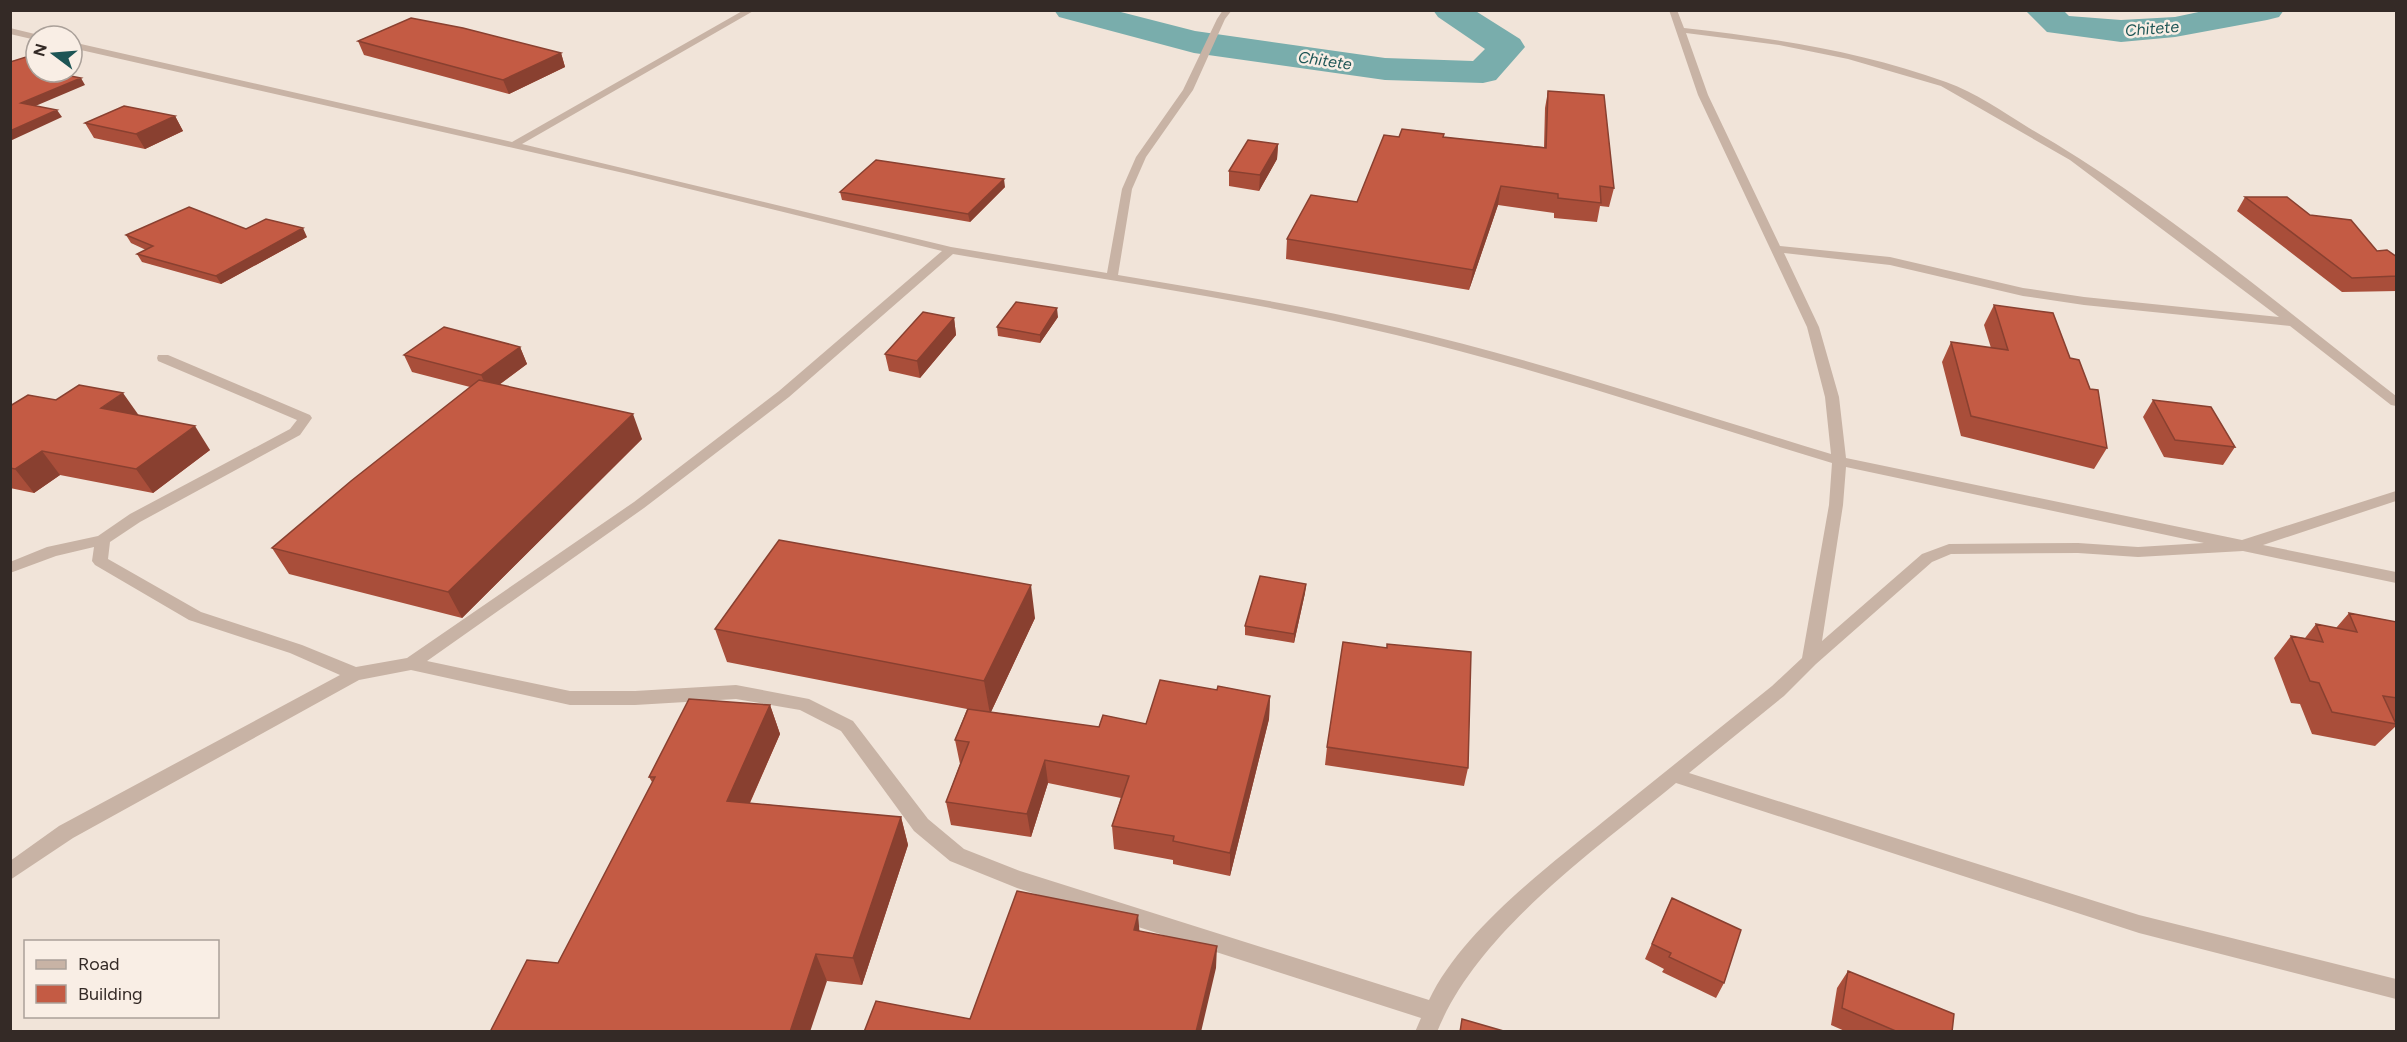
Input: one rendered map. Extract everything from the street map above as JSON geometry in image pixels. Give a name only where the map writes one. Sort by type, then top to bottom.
[{"type":"street","points":[[513,145],[751,10]]},
{"type":"street","points":[[1112,278],[1127,189],[1141,156],[1188,90],[1221,19],[1228,10]]},
{"type":"street","points":[[1673,10],[1682,30],[1703,95],[1813,327],[1832,397],[1839,461],[1836,505],[1810,660]]},
{"type":"street","points":[[1682,30],[1779,42],[1850,57],[1944,84],[2074,158],[2208,256],[2397,402]]},
{"type":"street","points":[[84,48],[513,145],[951,250],[1265,303],[1400,333],[1580,382],[1839,461],[2397,578]]},
{"type":"street","points":[[1776,249],[1890,261],[2023,292],[2084,301],[2293,322]]},
{"type":"street","points":[[411,664],[639,505],[775,401],[951,250]]},
{"type":"street","points":[[10,568],[52,551],[103,540],[135,519],[295,432],[305,418],[163,358]]},
{"type":"street","points":[[1425,1032],[1431,1011],[1475,949],[1550,877],[1778,691],[1810,660],[1927,558],[1949,549],[2078,548],[2138,552],[2242,546],[2397,496]]},
{"type":"street","points":[[103,540],[100,561],[195,616],[296,649],[355,674]]},
{"type":"street","points":[[10,872],[66,832],[355,674],[411,664],[570,698],[634,698],[736,692],[803,704],[847,726],[921,825],[957,855],[1017,879],[1431,1011]]},
{"type":"street","points":[[1673,775],[2139,924],[2397,989]]},
{"type":"building","points":[[411,18],[463,28],[561,53],[503,80],[358,41]]},
{"type":"building","points":[[24,58],[24,84],[67,84],[21,103],[57,110],[10,131],[10,62]]},
{"type":"building","points":[[1548,91],[1604,95],[1614,188],[1600,186],[1601,203],[1558,198],[1558,194],[1501,186],[1473,270],[1287,239],[1311,195],[1357,202],[1384,135],[1399,137],[1402,129],[1444,134],[1443,137],[1546,148]]},
{"type":"building","points":[[124,106],[175,116],[136,134],[85,123]]},
{"type":"building","points":[[1248,140],[1278,144],[1260,175],[1229,171]]},
{"type":"building","points":[[876,160],[1004,179],[968,214],[840,192]]},
{"type":"building","points":[[2245,197],[2287,197],[2310,215],[2351,220],[2377,251],[2387,250],[2397,257],[2397,276],[2352,278]]},
{"type":"building","points":[[189,207],[246,229],[266,219],[303,228],[216,276],[137,254],[153,246],[126,235]]},
{"type":"building","points":[[1016,302],[1057,308],[1040,335],[997,327]]},
{"type":"building","points":[[1994,305],[2053,313],[2070,358],[2079,360],[2090,389],[2098,390],[2107,448],[1971,416],[1951,342],[2008,350]]},
{"type":"building","points":[[923,312],[954,318],[917,361],[885,354]]},
{"type":"building","points":[[444,327],[520,347],[481,375],[404,355]]},
{"type":"building","points":[[479,380],[633,414],[448,592],[272,548],[351,481]]},
{"type":"building","points":[[79,385],[123,393],[101,408],[195,426],[136,469],[42,451],[15,469],[10,468],[10,406],[28,395],[56,400]]},
{"type":"building","points":[[2153,400],[2211,407],[2235,447],[2175,440]]},
{"type":"building","points":[[779,540],[1031,585],[984,681],[715,629]]},
{"type":"building","points":[[1260,576],[1306,584],[1294,634],[1245,626]]},
{"type":"building","points":[[2349,613],[2397,622],[2397,698],[2383,696],[2396,724],[2332,712],[2319,683],[2310,681],[2291,636],[2323,642],[2316,624],[2357,632]]},
{"type":"building","points":[[1343,642],[1387,648],[1387,644],[1471,652],[1468,768],[1327,747]]},
{"type":"building","points":[[1160,680],[1217,690],[1218,686],[1270,696],[1230,853],[1173,841],[1174,836],[1112,826],[1129,776],[1045,760],[1027,814],[946,802],[969,742],[955,740],[968,709],[1099,727],[1103,715],[1146,724]]},
{"type":"building","points":[[689,699],[770,705],[727,801],[901,817],[853,958],[816,954],[790,1032],[490,1032],[527,960],[558,963],[655,777],[649,777]]},
{"type":"building","points":[[1017,891],[1138,915],[1134,930],[1217,946],[1196,1032],[864,1032],[876,1001],[970,1019]]},
{"type":"building","points":[[1672,898],[1741,930],[1724,983],[1669,957],[1671,953],[1652,944]]},
{"type":"building","points":[[1848,971],[1954,1014],[1952,1032],[1898,1032],[1842,1008]]},
{"type":"building","points":[[1462,1019],[1507,1032],[1460,1032]]},
{"type":"waterway","name":"Chitete","points":[[1071,10],[1194,42],[1385,69],[1483,72],[1507,47],[1450,10]]},
{"type":"waterway","name":"Chitete","points":[[2042,10],[2059,25],[2121,31],[2175,27],[2267,10]]}]
